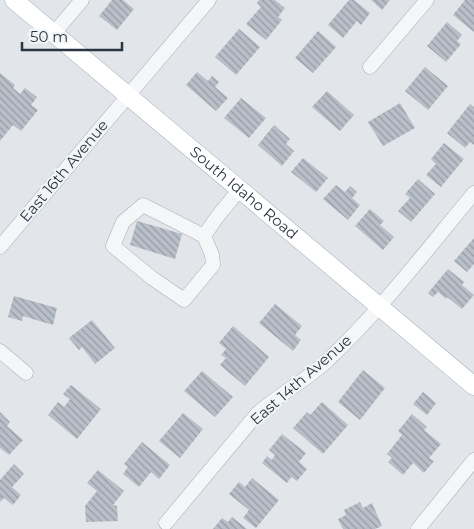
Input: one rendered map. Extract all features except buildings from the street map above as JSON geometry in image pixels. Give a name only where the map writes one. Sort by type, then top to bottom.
[{"type":"main road","name":"South Idaho Road","points":[[14,0],[474,386]]},
{"type":"street","points":[[54,34],[82,0]]},
{"type":"street","name":"East 16th Avenue","points":[[0,247],[208,0]]},
{"type":"street","points":[[370,67],[427,0]]},
{"type":"street","points":[[204,236],[240,189]]},
{"type":"street","name":"East 14th Avenue","points":[[166,523],[257,414],[271,401],[317,370],[330,358],[379,306],[474,193]]},
{"type":"street","points":[[142,205],[204,236],[212,255],[213,265],[184,300],[152,278],[113,246],[123,222],[142,205]]},
{"type":"street","points":[[0,351],[26,373]]},
{"type":"street","points":[[418,529],[474,460]]}]
